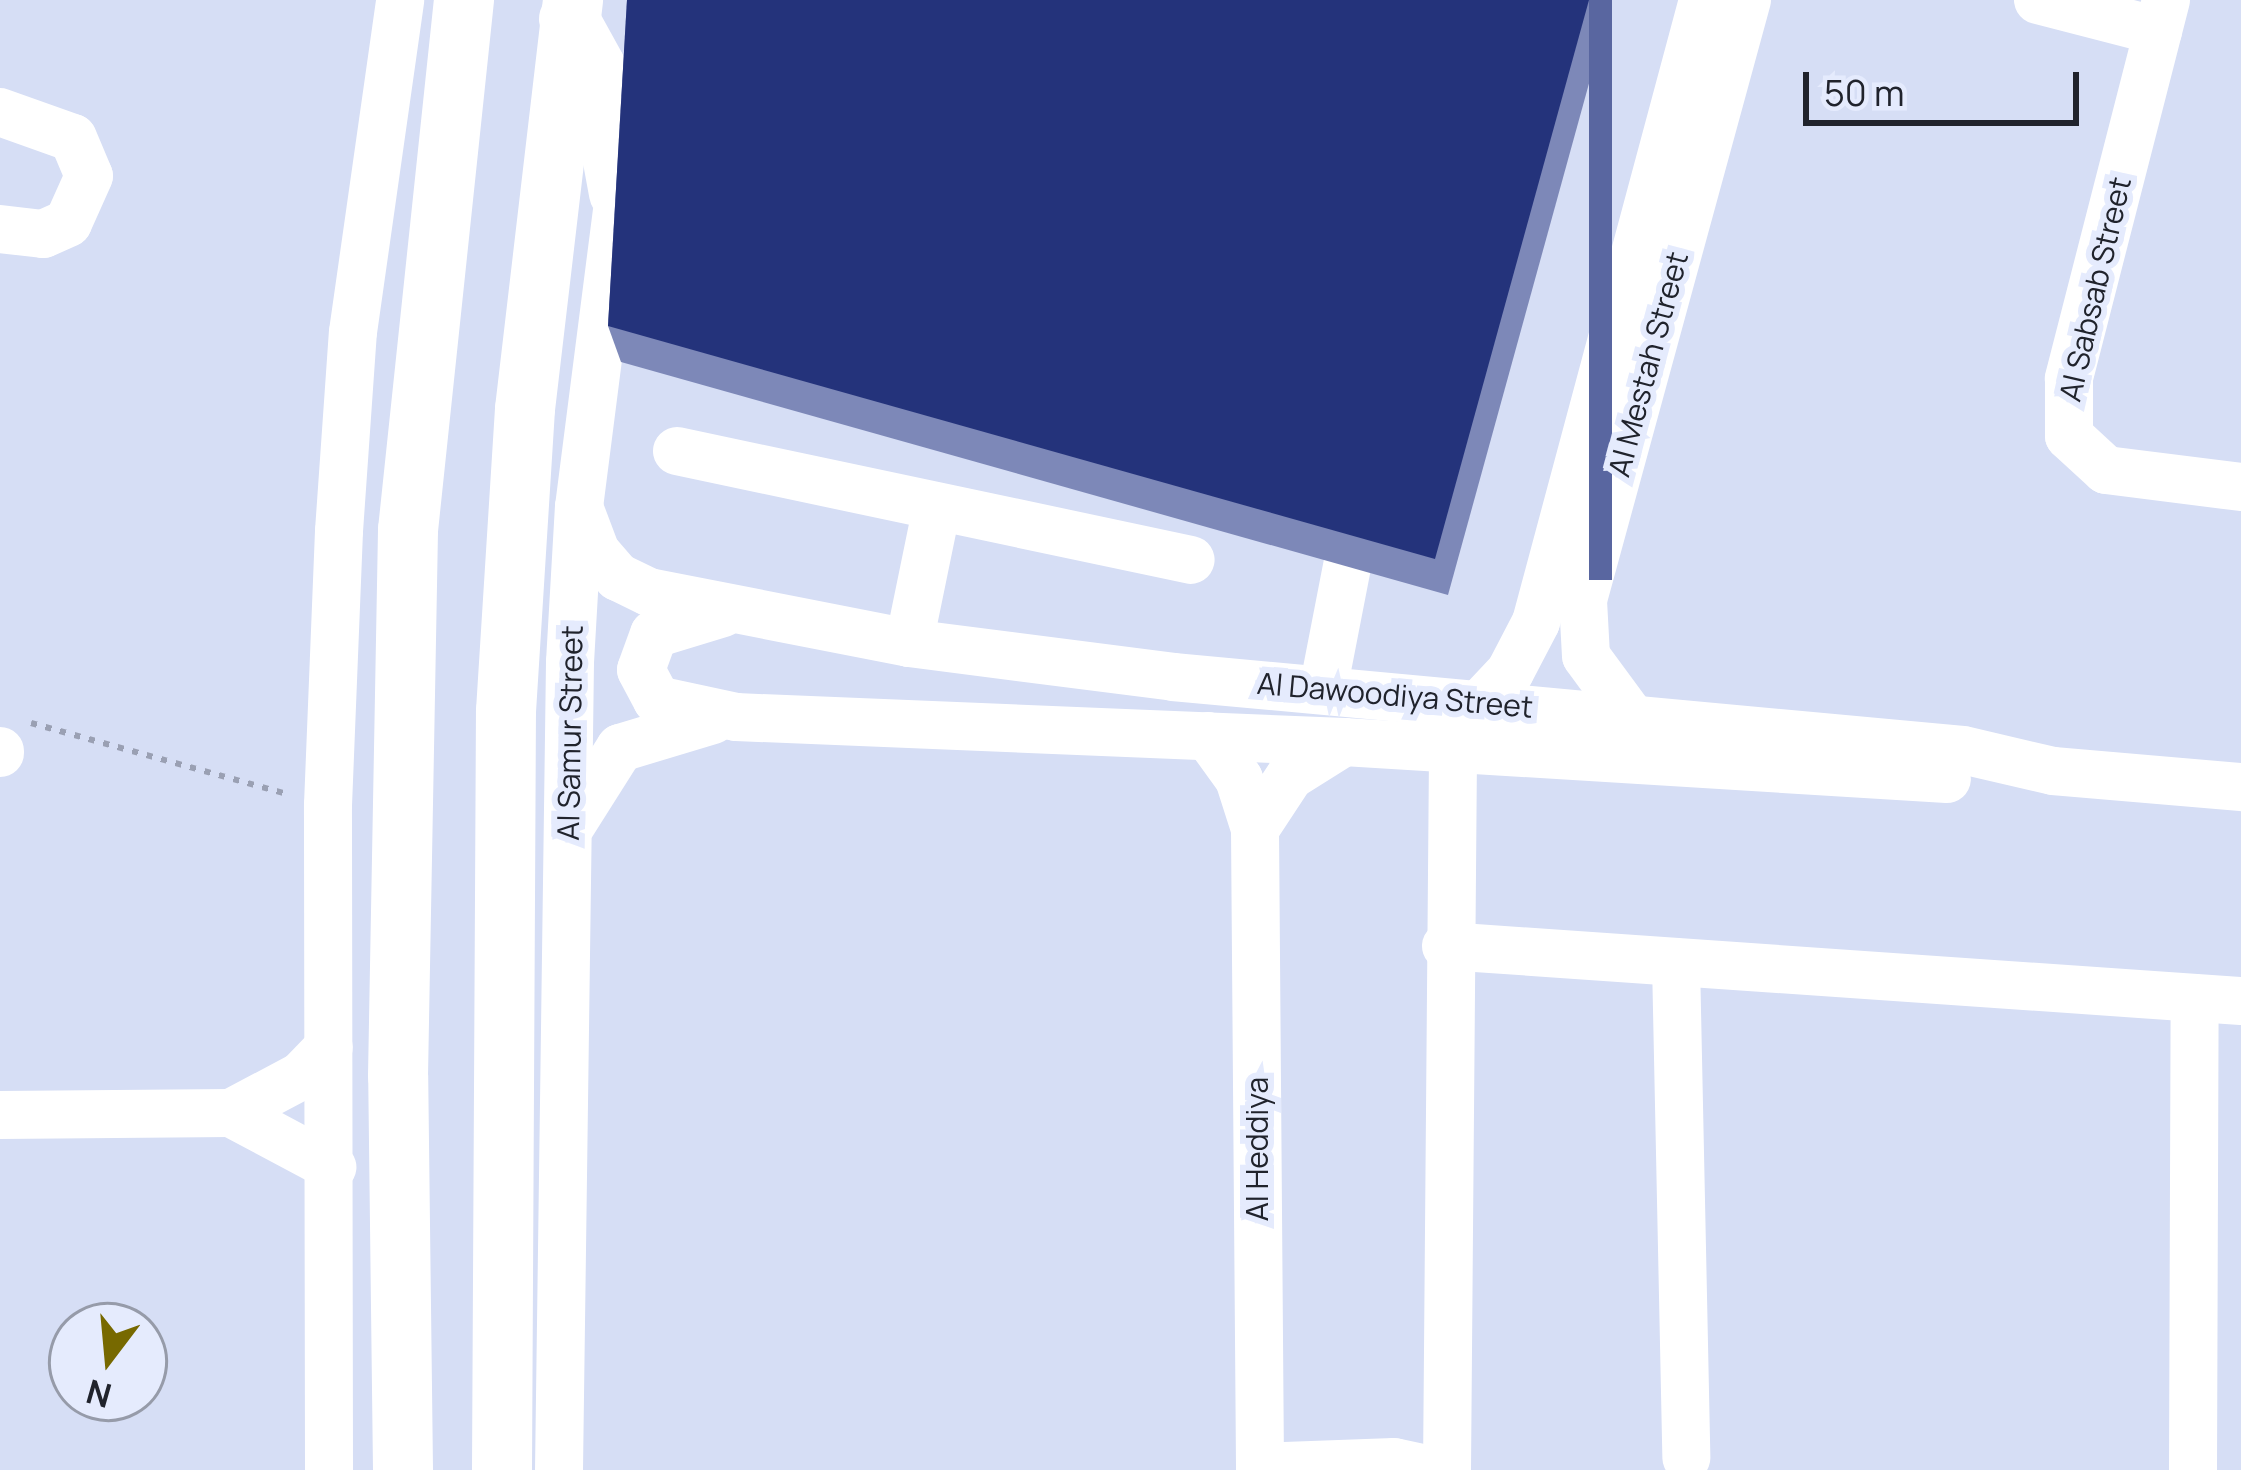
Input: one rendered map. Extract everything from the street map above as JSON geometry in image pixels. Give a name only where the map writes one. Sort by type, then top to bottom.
[{"type":"main road","points":[[404,1470],[398,1076],[408,530],[464,0]]},
{"type":"main road","points":[[571,10],[596,68],[620,193]]},
{"type":"main road","name":"Al Samur Street","points":[[502,1470],[506,711],[525,409],[571,10]]},
{"type":"street","points":[[328,1470],[332,1167],[328,805],[353,332],[400,0]]},
{"type":"street","name":"Al Mestah Street","points":[[1481,703],[1510,671],[1536,622],[1703,0]]},
{"type":"street","name":"Al Mestah Street","points":[[1514,756],[1551,708],[1581,624],[1747,0]]},
{"type":"street","name":"Al Sabsab Street","points":[[2038,0],[2162,15],[2069,379],[2068,436],[2106,470],[2241,487]]},
{"type":"street","name":"Al Samur Street","points":[[559,1470],[567,835],[579,507],[638,43]]},
{"type":"street","points":[[0,112],[73,138],[89,176],[68,223],[43,234],[0,230]]},
{"type":"street","points":[[676,451],[1191,560]]},
{"type":"street","name":"Al Dawoodiya Street","points":[[579,507],[596,552],[617,577],[649,592],[910,643],[1323,690],[1551,708],[2007,755],[2053,771]]},
{"type":"street","points":[[910,643],[937,507]]},
{"type":"street","points":[[1323,690],[1348,561]]},
{"type":"street","name":"Al Dawoodiya Street","points":[[738,611],[654,634],[640,670],[657,700],[736,717],[1344,742],[1960,780],[2053,771],[2241,787]]},
{"type":"street","points":[[1581,624],[1594,675],[1630,716]]},
{"type":"street","name":"Al Dawoodiya Street","points":[[567,835],[598,772],[620,748],[736,717]]},
{"type":"street","name":"Al Heddiya","points":[[1208,736],[1239,779],[1255,829],[1260,1468]]},
{"type":"street","points":[[1255,829],[1290,776],[1344,742]]},
{"type":"street","points":[[1448,1470],[1446,946],[1453,752]]},
{"type":"street","points":[[1446,946],[2218,999],[2193,1470]]},
{"type":"street","points":[[1676,962],[1689,1466]]},
{"type":"street","points":[[0,1114],[231,1113],[301,1076],[329,1047]]},
{"type":"street","points":[[231,1113],[332,1167]]},
{"type":"street","points":[[1260,1468],[1394,1462],[1431,1470]]},
{"type":"path","points":[[7,742],[328,805]]},
{"type":"building","points":[[627,0],[1589,0],[1435,559],[608,326]]}]
